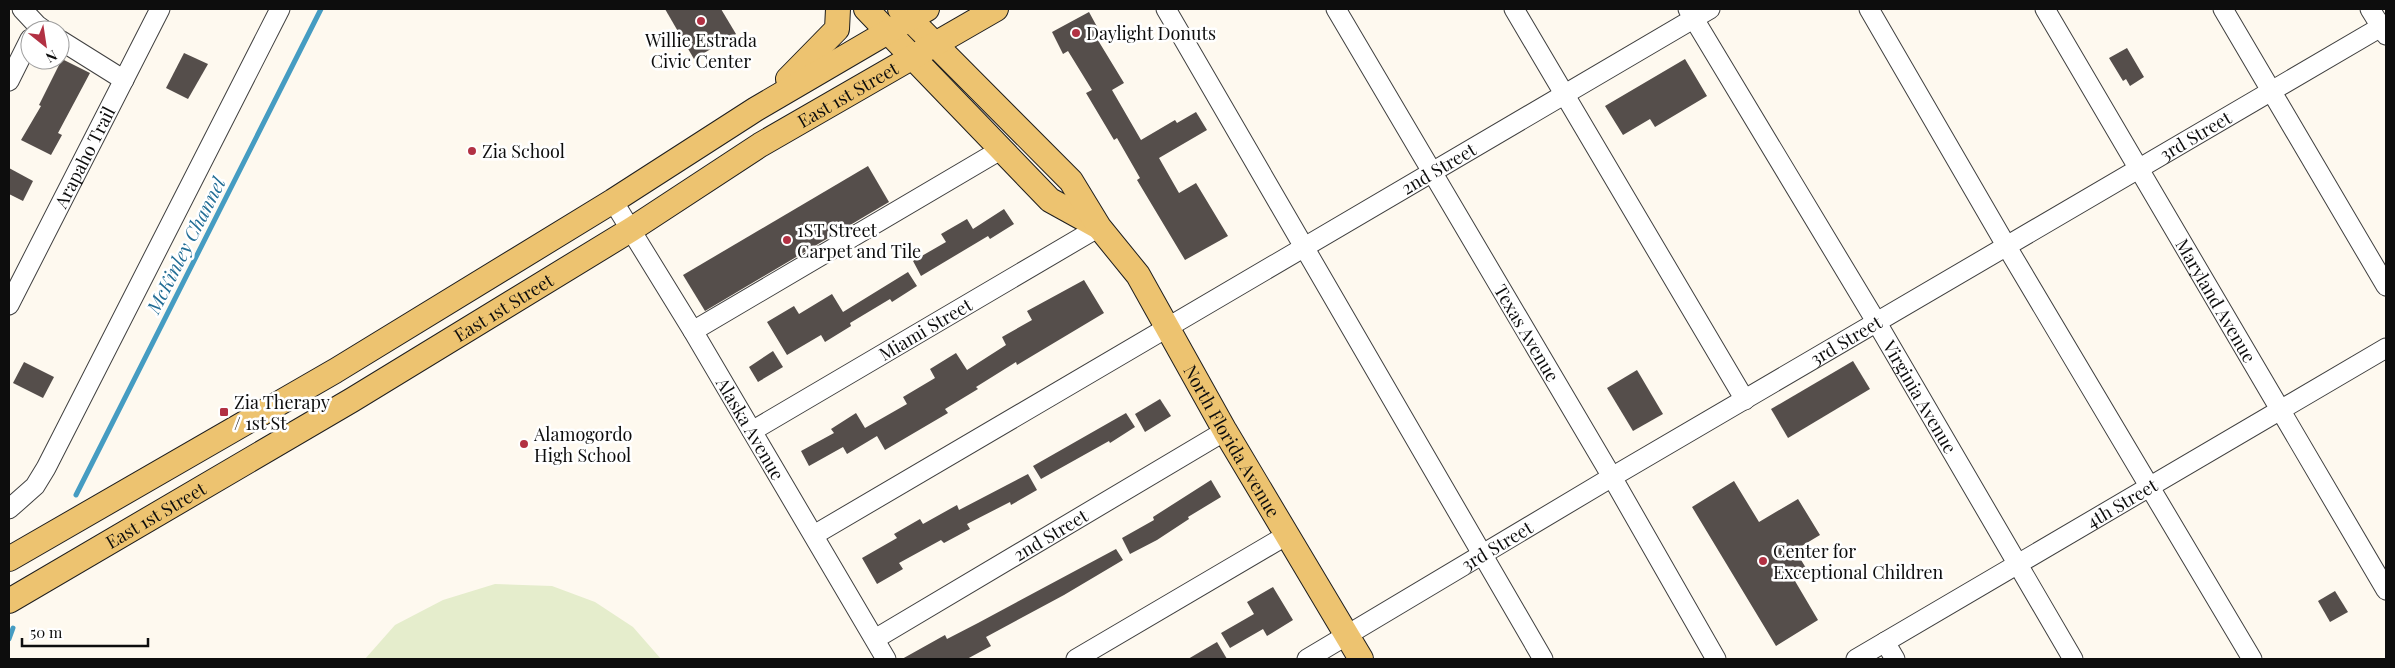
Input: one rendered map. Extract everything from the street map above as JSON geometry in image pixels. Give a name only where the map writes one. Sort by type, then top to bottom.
[{"type":"main road","points":[[756,109],[814,54],[837,29],[838,9]]},
{"type":"main road","name":"North Florida Avenue","points":[[866,9],[911,58],[1050,200],[1098,227]]},
{"type":"main road","name":"East 1st Street","points":[[9,599],[352,400],[632,229],[760,144],[996,9]]},
{"type":"main road","name":"East 1st Street","points":[[9,559],[335,371],[613,201],[756,109],[887,32],[912,12]]},
{"type":"main road","name":"North Florida Avenue","points":[[912,12],[936,44],[1071,182],[1098,227],[1138,276],[1225,431],[1361,659]]},
{"type":"street","points":[[22,9],[30,20]]},
{"type":"street","name":"Arapaho Trail","points":[[9,305],[160,9]]},
{"type":"street","points":[[9,509],[35,486],[46,468],[280,9]]},
{"type":"street","points":[[1166,9],[1543,659]]},
{"type":"street","name":"Texas Avenue","points":[[1336,9],[1612,477],[1716,659]]},
{"type":"street","points":[[1514,9],[1566,94],[1745,400]]},
{"type":"street","name":"2nd Street","points":[[814,535],[1167,330],[1566,94],[1690,14],[1710,9]]},
{"type":"street","points":[[1869,9],[2007,247],[2252,659]]},
{"type":"street","name":"Maryland Avenue","points":[[2045,9],[2386,590]]},
{"type":"street","points":[[2223,9],[2386,286]]},
{"type":"street","points":[[2370,9],[2385,29]]},
{"type":"street","name":"Virginia Avenue","points":[[1690,14],[1877,324],[2072,659]]},
{"type":"street","name":"3rd Street","points":[[1307,659],[1612,477],[2271,93],[2385,29]]},
{"type":"street","points":[[70,46],[124,80]]},
{"type":"street","points":[[9,81],[20,61]]},
{"type":"street","points":[[693,331],[1002,150]]},
{"type":"street","name":"Alaska Avenue","points":[[613,201],[632,229],[693,331],[886,659]]},
{"type":"street","name":"Miami Street","points":[[752,431],[1098,227]]},
{"type":"street","name":"4th Street","points":[[1856,659],[2386,348]]},
{"type":"street","name":"2nd Street","points":[[875,639],[1225,431]]},
{"type":"street","points":[[1076,659],[1287,535]]},
{"type":"street","points":[[1885,642],[1894,659]]},
{"type":"green space","points":[[495,584],[552,586],[595,602],[633,627],[661,659],[365,659],[395,625],[443,600]]},
{"type":"building","name":"Willie Estrada Civic Center","points":[[665,9],[721,9],[736,34],[694,59]]},
{"type":"building","points":[[1089,12],[1101,34],[1096,37],[1124,83],[1112,90],[1141,140],[1175,120],[1177,123],[1196,112],[1207,130],[1159,158],[1179,193],[1196,183],[1228,236],[1185,260],[1137,180],[1140,178],[1117,138],[1114,140],[1086,93],[1092,90],[1068,51],[1063,54],[1052,32]]},
{"type":"building","points":[[2127,48],[2144,77],[2130,86],[2126,79],[2123,81],[2109,58]]},
{"type":"building","points":[[184,53],[208,64],[188,99],[166,88]]},
{"type":"building","points":[[1685,59],[1707,96],[1655,127],[1650,119],[1623,135],[1605,106]]},
{"type":"building","points":[[70,63],[90,73],[58,133],[62,135],[51,155],[21,140],[41,106],[39,105],[56,70],[70,70]]},
{"type":"building","name":"1ST Street Carpet and Tile","points":[[868,166],[889,202],[705,311],[683,275]]},
{"type":"building","points":[[9,168],[33,181],[23,201],[9,194]]},
{"type":"building","points":[[1004,209],[1014,224],[990,239],[988,236],[921,276],[913,261],[946,242],[941,234],[967,219],[973,229]]},
{"type":"building","points":[[908,272],[917,286],[892,302],[890,299],[850,323],[851,326],[825,342],[821,335],[787,355],[767,322],[794,306],[799,314],[832,294],[843,312]]},
{"type":"building","points":[[1084,280],[1104,313],[1017,365],[1016,362],[976,387],[978,389],[945,409],[948,413],[885,450],[877,436],[847,454],[843,447],[809,466],[801,451],[834,433],[831,429],[856,413],[865,428],[907,404],[903,397],[935,378],[930,369],[956,353],[967,370],[1006,345],[1002,337],[1032,320],[1027,311]]},
{"type":"building","points":[[773,351],[783,367],[758,382],[749,367]]},
{"type":"building","points":[[1853,361],[1870,389],[1788,438],[1771,409]]},
{"type":"building","points":[[24,362],[54,377],[43,398],[13,383]]},
{"type":"building","points":[[1637,370],[1663,414],[1633,431],[1607,388]]},
{"type":"building","points":[[1160,399],[1171,416],[1145,432],[1135,414]]},
{"type":"building","points":[[1126,413],[1135,427],[1110,443],[1109,441],[1041,479],[1033,466]]},
{"type":"building","points":[[1028,474],[1037,490],[1011,505],[1010,502],[967,524],[970,529],[944,543],[941,540],[899,563],[903,569],[877,584],[862,558],[897,538],[894,534],[920,519],[923,524],[957,505],[959,510]]},
{"type":"building","points":[[1211,480],[1221,497],[1188,517],[1189,519],[1157,540],[1130,554],[1122,538],[1154,520],[1153,517]]},
{"type":"building","name":"Center for Exceptional Children","points":[[1734,481],[1759,522],[1798,499],[1820,535],[1795,550],[1809,573],[1795,581],[1818,620],[1776,646],[1692,507]]},
{"type":"building","points":[[1116,549],[1123,560],[1064,595],[986,637],[991,646],[967,659],[902,659],[945,635],[947,639]]},
{"type":"building","points":[[1273,587],[1293,620],[1267,636],[1263,629],[1230,648],[1221,633],[1254,614],[1247,602]]},
{"type":"building","points":[[2335,591],[2348,612],[2330,622],[2318,601]]},
{"type":"building","points":[[1217,642],[1227,659],[1188,659]]},
{"type":"waterway","name":"McKinley Channel","points":[[76,495],[321,9]]},
{"type":"waterway","name":"McKinley Channel","points":[[9,639],[13,628]]},
{"type":"place","name":"Willie Estrada Civic Center","points":[[701,21]]},
{"type":"place","name":"Daylight Donuts","points":[[1076,33]]},
{"type":"place","name":"Zia School","points":[[472,151]]},
{"type":"place","name":"1ST Street Carpet and Tile","points":[[787,240]]},
{"type":"place","name":"Zia Therapy / 1st St","points":[[224,412]]},
{"type":"place","name":"Alamogordo High School","points":[[524,444]]},
{"type":"place","name":"Center for Exceptional Children","points":[[1763,561]]}]
